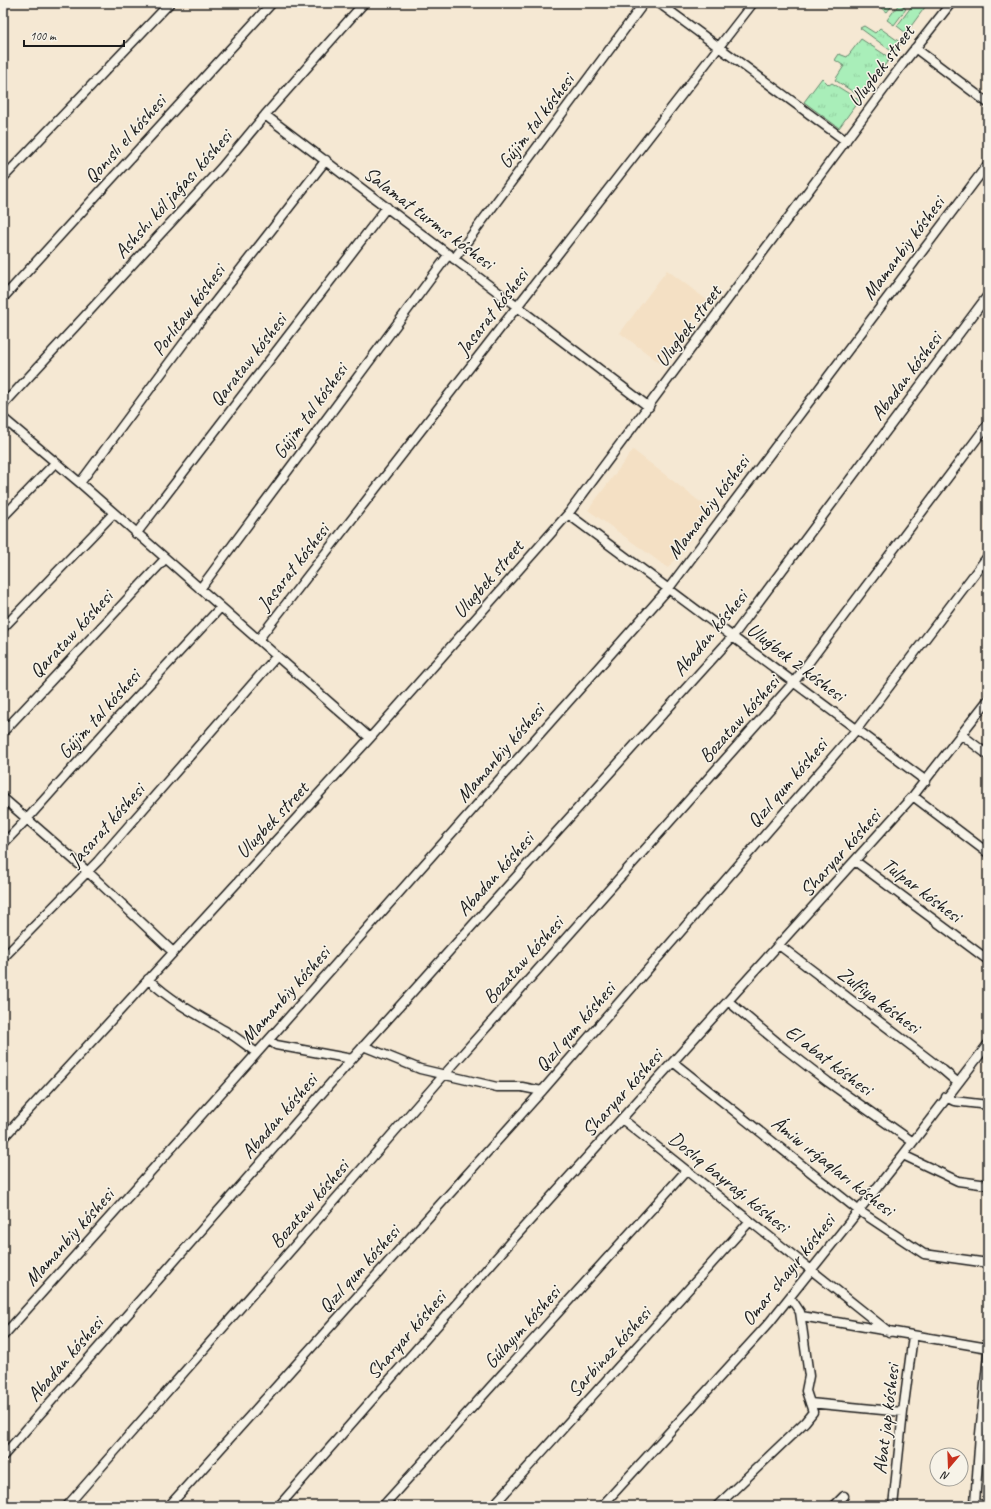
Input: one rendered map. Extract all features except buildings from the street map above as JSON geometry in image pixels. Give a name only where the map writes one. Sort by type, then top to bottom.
[{"type":"street","points":[[3,178],[170,3]]},
{"type":"street","name":"Qonıslı el kóshesi","points":[[3,298],[272,3]]},
{"type":"street","name":"Ashshı kól jaǵası kóshesi","points":[[3,405],[221,168],[265,115],[364,3]]},
{"type":"street","name":"Gújim tal kóshesi","points":[[200,589],[382,342],[451,256],[644,3]]},
{"type":"street","points":[[659,3],[846,141]]},
{"type":"street","name":"Jasarat kóshesi","points":[[258,640],[753,3]]},
{"type":"street","name":"Ulugbek street","points":[[4,1135],[370,738],[568,514],[915,48],[951,3]]},
{"type":"street","points":[[915,48],[988,103]]},
{"type":"street","name":"Salamat turmıs kóshesi","points":[[265,115],[649,407]]},
{"type":"street","name":"Porlıtaw kóshesi","points":[[80,484],[198,324],[326,160]]},
{"type":"street","name":"Mamanbiy kóshesi","points":[[3,1336],[269,1040],[669,588],[988,164]]},
{"type":"street","name":"Qarataw kóshesi","points":[[136,534],[387,207]]},
{"type":"street","name":"Abadan kóshesi","points":[[3,1456],[363,1046],[733,636],[988,295]]},
{"type":"street","points":[[3,418],[370,738]]},
{"type":"street","name":"Bozataw kóshesi","points":[[67,1506],[444,1075],[794,682],[988,424]]},
{"type":"street","points":[[3,517],[55,463]]},
{"type":"street","points":[[3,628],[113,514]]},
{"type":"street","name":"Uluǵbek 2 kóshesi","points":[[568,514],[926,781]]},
{"type":"street","name":"Qızıl qum kóshesi","points":[[169,1506],[542,1091],[857,729],[988,556]]},
{"type":"street","name":"Qarataw kóshesi","points":[[3,732],[165,559]]},
{"type":"street","name":"Gújim tal kóshesi","points":[[3,844],[220,608]]},
{"type":"street","name":"Jasarat kóshesi","points":[[3,958],[88,872],[276,657]]},
{"type":"street","name":"Sharyar kóshesi","points":[[279,1506],[514,1238],[913,796],[988,700]]},
{"type":"street","points":[[962,735],[988,755]]},
{"type":"street","points":[[913,796],[988,853]]},
{"type":"street","points":[[3,798],[88,872],[173,952]]},
{"type":"street","name":"Tulpar kóshesi","points":[[855,861],[988,960]]},
{"type":"street","name":"Zulfiya kóshesi","points":[[779,945],[958,1083]]},
{"type":"street","points":[[148,979],[162,992],[203,1019],[230,1034],[257,1053]]},
{"type":"street","name":"El abat kóshesi","points":[[728,1001],[784,1048],[828,1082],[913,1142]]},
{"type":"street","points":[[269,1040],[276,1045],[352,1059]]},
{"type":"street","name":"Omar shayır kóshesi","points":[[602,1506],[769,1323],[903,1155],[988,1044]]},
{"type":"street","points":[[363,1046],[420,1069],[497,1087],[522,1087],[542,1091]]},
{"type":"street","name":"Ámiw ırǵaqları kóshesi","points":[[673,1062],[858,1210],[924,1254],[988,1263]]},
{"type":"street","points":[[946,1098],[954,1101],[988,1105]]},
{"type":"street","name":"Doslıq bayraǵı kóshesi","points":[[622,1118],[686,1171],[889,1332]]},
{"type":"street","points":[[903,1155],[958,1181],[988,1185]]},
{"type":"street","name":"Gúlayım kóshesi","points":[[383,1506],[686,1171]]},
{"type":"street","name":"Sarbinaz kóshesi","points":[[493,1506],[750,1221]]},
{"type":"street","points":[[716,1506],[805,1422],[813,1412],[806,1391],[809,1376],[807,1350],[801,1316],[790,1297]]},
{"type":"street","name":"Doslıq bayraǵı kóshesi","points":[[801,1316],[988,1348]]},
{"type":"street","name":"Abat jap kóshesi","points":[[893,1506],[913,1336]]},
{"type":"street","points":[[988,1354],[984,1434],[975,1503],[988,1506]]},
{"type":"street","points":[[810,1403],[903,1412]]},
{"type":"street","points":[[834,1506],[844,1496]]},
{"type":"shaded area","points":[[667,270],[707,300],[660,363],[620,333]]},
{"type":"shaded area","points":[[633,450],[712,511],[668,568],[588,510]]},
{"type":"green space","points":[[876,3],[881,3],[887,6],[894,3],[887,12]]},
{"type":"green space","points":[[914,3],[928,3],[906,33],[897,26]]},
{"type":"green space","points":[[899,4],[906,9],[894,25],[887,20]]},
{"type":"green space","points":[[864,26],[875,33],[880,28],[901,43],[894,53],[860,28]]},
{"type":"green space","points":[[861,39],[890,58],[861,97],[835,80],[844,66],[835,60],[839,54],[847,57]]},
{"type":"green space","points":[[822,78],[829,85],[832,83],[859,100],[839,128],[804,102]]}]
